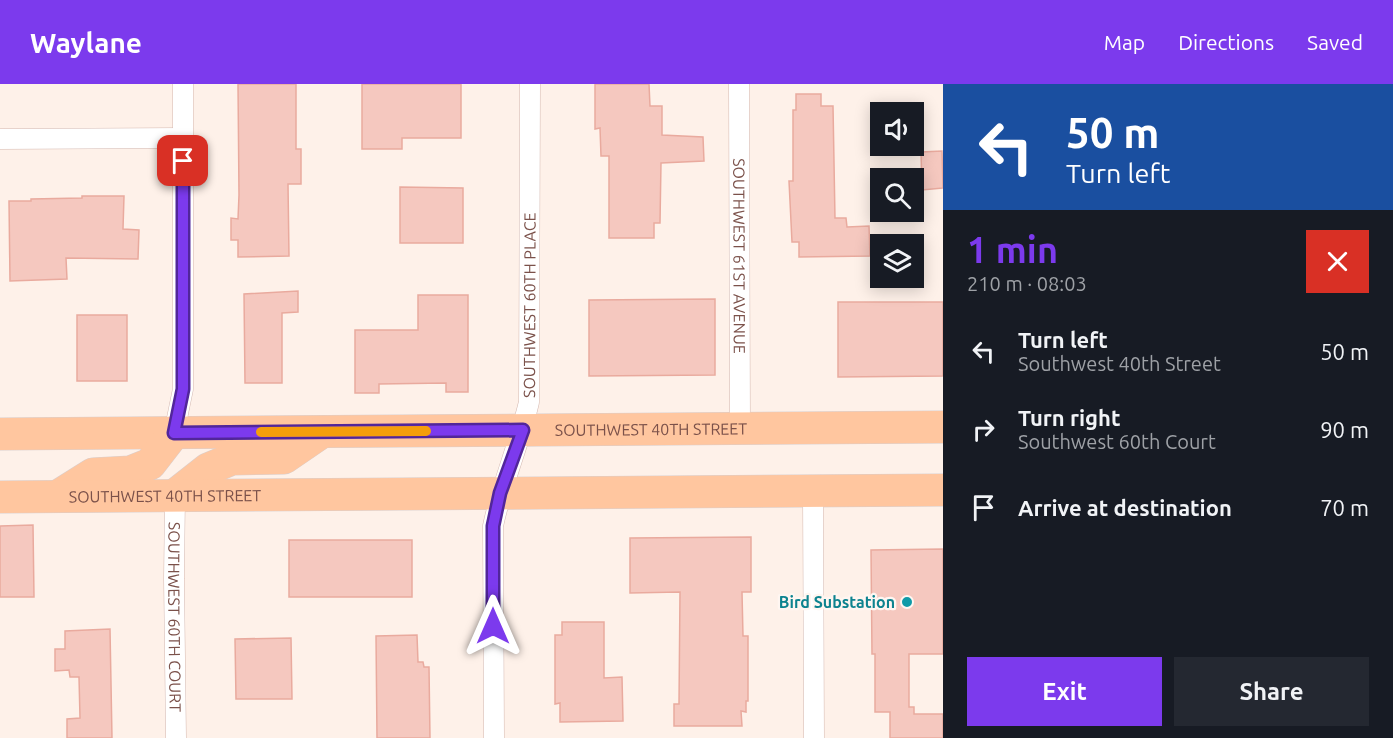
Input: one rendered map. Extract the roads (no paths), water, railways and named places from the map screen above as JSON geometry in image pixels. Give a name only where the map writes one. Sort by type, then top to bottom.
[{"type":"main road","name":"SOUTHWEST 40TH STREET","points":[[0,434],[943,428]]},
{"type":"main road","points":[[175,495],[208,469],[232,459],[285,458],[322,432]]},
{"type":"main road","points":[[58,496],[93,474],[130,472],[150,464],[174,433]]},
{"type":"main road","name":"SOUTHWEST 40TH STREET","points":[[0,496],[943,490]]},
{"type":"street","points":[[174,433],[183,389],[183,84]]},
{"type":"street","name":"SOUTHWEST 60TH PLACE","points":[[494,738],[492,538],[500,493],[523,430],[530,402],[530,84]]},
{"type":"street","name":"SOUTHWEST 61ST AVENUE","points":[[739,84],[740,429]]},
{"type":"street","points":[[0,139],[183,138]]},
{"type":"street","points":[[813,491],[814,738]]},
{"type":"street","name":"SOUTHWEST 60TH COURT","points":[[175,495],[176,738]]},
{"type":"place","name":"Bird Substation","points":[[907,602]]}]
